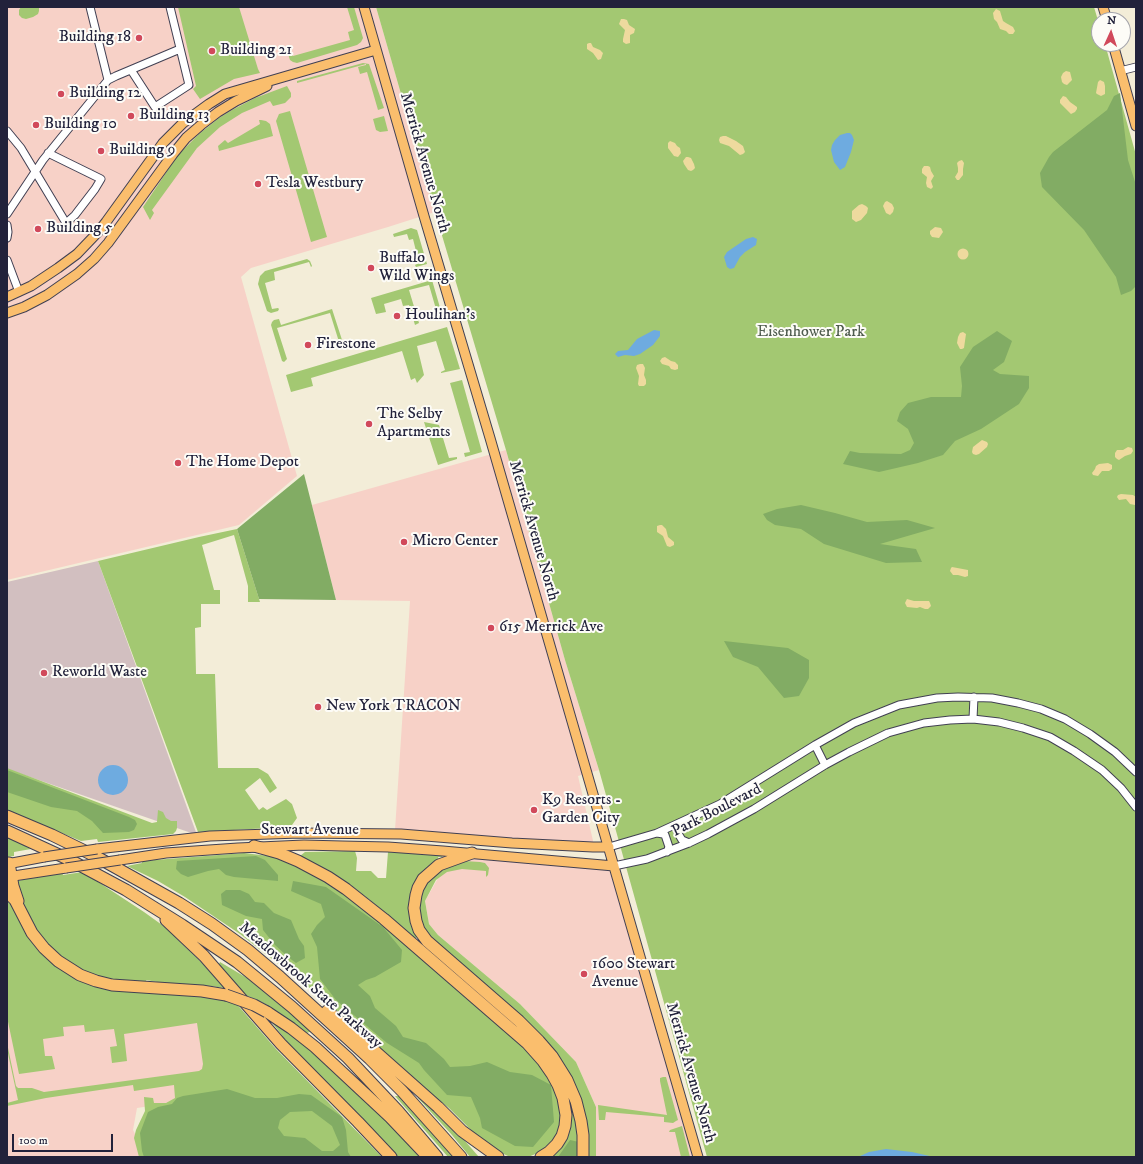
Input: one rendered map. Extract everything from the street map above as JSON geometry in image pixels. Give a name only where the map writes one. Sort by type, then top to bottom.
[{"type":"highway","name":"Meadowbrook State Parkway","points":[[7,816],[52,835],[95,856],[180,903],[248,950],[370,1059],[402,1091],[461,1157]]},
{"type":"highway","name":"Meadowbrook State Parkway","points":[[7,831],[70,860],[145,901],[217,948],[292,1007],[348,1058],[382,1093],[437,1157]]},
{"type":"highway","points":[[254,846],[279,853],[298,861],[328,877],[346,889],[527,1043],[538,1055],[558,1085],[563,1098],[566,1115],[562,1136],[557,1144],[541,1157]]},
{"type":"highway","points":[[472,853],[439,865],[423,879],[418,888],[414,908],[419,930],[427,941],[519,1021],[552,1056],[568,1080],[576,1101],[582,1128],[583,1157]]},
{"type":"highway","points":[[8,863],[9,876],[24,918]]},
{"type":"highway","points":[[7,892],[14,900],[35,936],[50,954],[66,967],[88,978],[112,985],[202,991],[226,995],[243,1000],[267,1012],[291,1028],[315,1047],[390,1117],[428,1157]]},
{"type":"highway","points":[[145,901],[204,956],[281,1044],[391,1157]]},
{"type":"highway","points":[[290,986],[331,1014],[438,1107],[462,1130],[498,1157]]},
{"type":"highway","points":[[462,1130],[484,1157]]},
{"type":"main road","name":"Merrick Avenue North","points":[[364,7],[698,1157]]},
{"type":"main road","points":[[7,297],[31,286],[77,254],[99,231],[163,143],[176,129],[208,104],[226,94],[376,50]]},
{"type":"main road","points":[[1115,52],[1136,126]]},
{"type":"main road","points":[[7,313],[24,307],[47,295],[76,274],[101,251],[173,154],[193,131],[218,112],[236,101],[290,75]]},
{"type":"main road","points":[[112,213],[122,211],[129,214]]},
{"type":"main road","points":[[300,833],[304,845]]},
{"type":"main road","name":"Stewart Avenue","points":[[8,863],[97,849],[210,836],[300,833],[401,834],[519,843],[609,847]]},
{"type":"main road","points":[[304,845],[313,833]]},
{"type":"main road","points":[[388,847],[401,834]]},
{"type":"main road","points":[[432,836],[443,850]]},
{"type":"main road","name":"Stewart Avenue","points":[[9,876],[166,853],[254,846],[304,845],[443,850],[614,866]]},
{"type":"street","points":[[90,7],[108,80]]},
{"type":"street","points":[[131,70],[155,107],[189,85],[170,7]]},
{"type":"street","points":[[7,214],[48,153],[108,80],[180,49]]},
{"type":"street","points":[[1120,71],[1136,67]]},
{"type":"street","points":[[7,131],[18,142],[66,223],[75,215],[101,179],[48,153]]},
{"type":"street","points":[[7,225],[7,238]]},
{"type":"street","points":[[7,260],[19,292]]},
{"type":"street","points":[[973,719],[974,697]]},
{"type":"street","name":"Park Boulevard","points":[[609,847],[657,833],[720,804],[815,745],[854,723],[899,705],[937,698],[992,698],[1041,709],[1065,719],[1090,734],[1116,752],[1136,772]]},
{"type":"street","name":"Park Boulevard","points":[[614,866],[647,859],[708,834],[754,809],[825,765],[888,733],[924,723],[950,720],[973,719],[999,722],[1050,737],[1074,750],[1102,770],[1121,788],[1136,807]]},
{"type":"street","points":[[815,745],[825,765]]},
{"type":"street","points":[[679,823],[677,829],[682,840],[689,843]]},
{"type":"street","points":[[657,833],[665,835],[669,847],[667,852]]},
{"type":"shaded area","points":[[7,7],[376,7],[435,212],[251,268],[241,277],[297,476],[239,525],[7,580]]},
{"type":"shaded area","points":[[506,450],[565,660],[599,770],[578,776],[594,845],[395,830],[410,601],[336,600],[312,505]]},
{"type":"shaded area","name":"Reworld Waste","points":[[98,561],[197,835],[7,769],[7,582]]},
{"type":"shaded area","points":[[443,855],[615,863],[697,1157],[596,1157],[596,1107],[576,1062],[520,1004],[438,935],[429,924],[425,901],[445,866],[442,857]]},
{"type":"shaded area","points":[[7,935],[9,940],[225,1007],[211,1097],[137,1108],[133,1130],[147,1157],[7,1157]]},
{"type":"green space","points":[[21,7],[39,7],[39,11],[38,14],[26,19],[19,15],[19,10]]},
{"type":"green space","points":[[178,7],[239,7],[260,73],[234,79],[200,99],[193,89],[196,86]]},
{"type":"green space","points":[[347,7],[354,7],[363,38],[361,42],[357,45],[297,63],[290,60],[288,53],[291,52],[293,56],[350,40],[348,32],[354,30]]},
{"type":"green space","name":"Eisenhower Park","points":[[376,7],[1094,7],[1095,12],[1091,12],[1091,52],[1107,52],[1136,155],[1136,1157],[707,1157],[599,770],[565,660],[506,450]]},
{"type":"green space","points":[[363,63],[369,64],[384,108],[378,110],[367,72],[360,74],[358,67],[366,64],[297,83],[297,81]]},
{"type":"green space","points":[[287,86],[291,93],[291,97],[285,103],[273,106],[270,101],[242,113],[220,127],[197,148],[152,210],[154,213],[150,220],[143,207],[178,155],[199,134],[232,110],[255,98]]},
{"type":"green space","points":[[1120,93],[1128,160],[1136,185],[1136,286],[1131,291],[1121,295],[1116,277],[1084,230],[1042,187],[1040,173],[1053,152],[1107,110],[1114,96]]},
{"type":"green space","points":[[290,111],[327,237],[311,242],[276,121],[279,114]]},
{"type":"green space","points":[[384,116],[388,131],[380,132],[376,130],[373,119]]},
{"type":"green space","points":[[259,120],[266,121],[270,124],[273,136],[219,151],[218,146],[225,140],[228,143],[260,124]]},
{"type":"green space","points":[[411,228],[417,230],[427,264],[416,267],[415,265],[419,263],[413,239],[409,240],[407,234],[394,237],[393,234]]},
{"type":"green space","points":[[307,259],[310,261],[311,267],[309,262],[274,272],[275,280],[265,283],[272,309],[279,309],[278,311],[271,313],[267,311],[258,284],[260,276],[265,271]]},
{"type":"green space","points":[[432,280],[443,318],[434,321],[433,318],[438,316],[429,285],[409,290],[419,323],[415,325],[409,305],[403,306],[401,299],[384,304],[386,312],[376,314],[371,298]]},
{"type":"green space","points":[[332,309],[343,343],[340,345],[330,313],[277,328],[287,359],[284,362],[282,361],[271,325],[272,322],[279,319],[281,325]]},
{"type":"green space","points":[[447,327],[460,369],[441,373],[445,370],[436,341],[417,346],[424,375],[417,383],[415,378],[411,380],[402,351],[311,378],[313,386],[291,392],[286,375]]},
{"type":"green space","points":[[997,331],[1012,341],[1004,362],[993,370],[1000,374],[1029,376],[1029,388],[1019,404],[981,429],[955,441],[943,455],[918,463],[879,472],[843,464],[850,451],[860,453],[901,454],[910,450],[914,443],[908,429],[897,421],[900,412],[908,403],[931,397],[961,397],[962,386],[960,367],[973,347]]},
{"type":"green space","points":[[462,380],[482,452],[465,457],[464,453],[470,452],[450,383]]},
{"type":"green space","points":[[424,422],[439,425],[449,458],[457,457],[457,459],[438,465]]},
{"type":"green space","points":[[304,474],[336,600],[259,599],[237,529]]},
{"type":"green space","points":[[801,505],[867,522],[907,520],[935,528],[880,544],[916,549],[922,562],[886,563],[824,544],[801,529],[775,525],[767,520],[763,514],[777,509]]},
{"type":"green space","points":[[237,529],[260,602],[248,602],[248,586],[234,535],[202,545],[214,590],[220,590],[220,604],[201,604],[201,627],[195,628],[196,674],[215,674],[218,768],[258,768],[268,774],[277,788],[270,793],[260,778],[245,790],[259,810],[263,807],[267,810],[286,799],[292,804],[297,818],[292,825],[287,827],[198,832],[98,561]]},
{"type":"green space","points":[[724,641],[788,648],[809,660],[809,678],[799,696],[784,698],[758,667],[733,657]]},
{"type":"green space","points":[[7,768],[152,823],[157,822],[158,810],[163,812],[166,818],[171,821],[177,821],[176,831],[173,834],[98,842],[97,839],[81,841],[7,810]]},
{"type":"green space","points":[[7,770],[129,817],[135,820],[137,824],[134,830],[129,832],[103,833],[92,821],[77,811],[51,807],[7,792]]},
{"type":"green space","points":[[7,837],[31,849],[14,852],[14,856],[7,857]]},
{"type":"green space","points":[[355,851],[357,858],[356,871],[371,871],[378,878],[386,878],[388,852],[443,855],[442,857],[438,857],[439,860],[417,880],[418,936],[415,939],[349,884],[300,856],[305,852]]},
{"type":"green space","points":[[244,853],[277,857],[335,884],[508,1031],[537,1059],[554,1085],[561,1103],[562,1121],[555,1139],[543,1151],[528,1157],[508,1156],[488,1147],[449,1108],[401,1070],[327,1002],[240,934],[185,897],[158,881],[127,866],[142,863],[142,861]]},
{"type":"green space","points":[[256,856],[265,860],[278,875],[278,881],[234,877],[226,875],[219,869],[188,877],[181,874],[176,869],[177,861]]},
{"type":"green space","points":[[464,861],[485,863],[489,868],[488,875],[486,877],[486,871],[462,869],[447,872],[436,880],[425,901],[429,924],[438,935],[520,1004],[576,1062],[596,1107],[596,1157],[586,1157],[571,1079],[431,940],[423,928],[418,914],[419,898],[426,881],[438,869]]},
{"type":"green space","points":[[62,872],[63,875],[83,872],[144,912],[176,935],[176,938],[203,964],[224,988],[169,984],[146,980],[147,982],[108,979],[93,975],[60,957],[47,944],[33,926],[23,906],[17,881]]},
{"type":"green space","points":[[293,881],[326,887],[383,927],[402,950],[401,962],[358,985],[370,996],[375,1008],[396,1026],[403,1037],[426,1043],[444,1059],[450,1067],[470,1066],[487,1062],[510,1072],[532,1075],[551,1085],[554,1122],[533,1147],[515,1146],[482,1128],[480,1118],[471,1097],[447,1095],[419,1063],[387,1043],[336,1000],[320,979],[317,947],[311,934],[325,917],[321,904],[291,891]]},
{"type":"green space","points":[[226,890],[240,890],[249,894],[255,902],[264,903],[274,913],[291,920],[299,939],[304,946],[305,958],[296,963],[288,957],[275,945],[263,930],[262,919],[246,916],[222,905],[221,894]]},
{"type":"green space","points":[[7,895],[22,923],[79,978],[235,1002],[276,1049],[382,1157],[139,1157],[134,1138],[145,1111],[144,1097],[153,1098],[154,1103],[166,1103],[175,1098],[174,1085],[134,1091],[133,1085],[46,1098],[7,1106],[7,1103],[18,1100],[7,1043],[16,1086],[18,1088],[32,1088],[44,1092],[199,1071],[202,1069],[203,1064],[197,1023],[124,1034],[127,1061],[112,1063],[110,1047],[117,1046],[114,1029],[85,1032],[84,1025],[63,1027],[64,1036],[43,1039],[45,1056],[52,1056],[55,1069],[19,1074],[7,1017]]},
{"type":"green space","points":[[220,962],[247,978],[312,1031],[307,1033],[262,1002],[245,995],[219,964]]},
{"type":"green space","points":[[266,1015],[332,1067],[424,1157],[396,1157],[292,1048]]},
{"type":"green space","points":[[666,1077],[678,1120],[673,1123],[664,1122],[664,1117],[606,1112],[605,1120],[599,1120],[598,1105],[667,1115],[660,1081],[660,1078]]},
{"type":"green space","points":[[227,1089],[255,1098],[277,1098],[299,1094],[311,1095],[342,1117],[346,1130],[348,1152],[351,1157],[144,1157],[140,1133],[148,1112],[158,1107],[172,1104],[177,1098]],"holes":[[[312,1111],[332,1126],[340,1145],[333,1151],[322,1151],[305,1138],[284,1136],[278,1128],[280,1120],[290,1112]]]},
{"type":"green space","points":[[395,1096],[399,1096],[454,1157],[448,1157]]},
{"type":"green space","points":[[420,1096],[458,1133],[479,1157],[470,1157],[418,1098]]},
{"type":"green space","points":[[571,1114],[576,1114],[579,1135],[578,1157],[549,1157]]},
{"type":"green space","points":[[682,1126],[690,1157],[681,1157],[675,1132],[669,1132],[670,1130]]},
{"type":"green space","points":[[570,1140],[579,1142],[578,1157],[558,1157]]},
{"type":"sand","points":[[996,9],[1000,11],[1003,21],[1013,27],[1015,31],[1013,34],[1009,34],[1000,29],[994,19],[993,13]]},
{"type":"sand","points":[[621,19],[627,20],[629,25],[635,29],[634,33],[630,35],[630,43],[626,44],[623,42],[625,30],[619,24]]},
{"type":"sand","points":[[589,43],[603,53],[601,59],[598,60],[593,53],[587,49],[587,44]]},
{"type":"sand","points":[[1066,71],[1070,72],[1072,80],[1067,85],[1062,82],[1061,77]]},
{"type":"sand","points":[[1100,80],[1104,82],[1105,86],[1105,94],[1101,96],[1096,93],[1098,82]]},
{"type":"sand","points":[[1063,96],[1077,107],[1075,112],[1071,114],[1060,103]]},
{"type":"sand","points":[[723,136],[736,141],[743,146],[745,152],[740,155],[729,146],[720,143],[720,137]]},
{"type":"sand","points":[[670,141],[675,143],[680,148],[681,153],[678,157],[674,156],[668,148],[668,143]]},
{"type":"sand","points":[[686,157],[691,158],[694,164],[695,168],[691,171],[688,170],[684,164],[683,161]]},
{"type":"sand","points":[[962,160],[964,163],[963,175],[959,180],[957,180],[955,177],[958,172],[957,163]]},
{"type":"sand","points":[[924,166],[930,167],[934,176],[931,181],[933,187],[931,189],[927,187],[927,177],[922,173]]},
{"type":"sand","points":[[887,201],[892,204],[894,208],[890,215],[886,213],[883,206]]},
{"type":"sand","points":[[862,204],[868,208],[867,213],[861,220],[856,222],[852,219],[852,211]]},
{"type":"sand","points":[[935,227],[941,228],[943,232],[939,238],[932,237],[930,234],[930,231]]},
{"type":"sand","points":[[963,248],[967,250],[969,254],[967,258],[963,260],[959,258],[957,254],[959,250]]},
{"type":"sand","points":[[963,332],[966,334],[964,348],[960,349],[957,343],[958,337],[960,333]]},
{"type":"sand","points":[[665,357],[675,362],[678,365],[678,369],[671,369],[669,366],[662,364],[660,361]]},
{"type":"sand","points":[[643,364],[645,368],[644,375],[646,384],[644,386],[639,386],[638,384],[639,376],[636,368],[637,365]]},
{"type":"sand","points":[[982,440],[987,442],[987,447],[979,454],[973,454],[973,447]]},
{"type":"sand","points":[[1128,447],[1132,448],[1133,451],[1131,454],[1119,460],[1115,457],[1117,450],[1123,450]]},
{"type":"sand","points":[[1108,463],[1112,465],[1112,469],[1109,471],[1102,471],[1098,476],[1093,475],[1092,473],[1096,466],[1099,464]]},
{"type":"sand","points":[[1121,494],[1133,495],[1136,497],[1136,504],[1130,504],[1126,499],[1119,500],[1117,497]]},
{"type":"sand","points":[[660,525],[666,529],[668,537],[674,542],[674,545],[670,547],[667,546],[663,536],[657,532],[657,526]]},
{"type":"sand","points":[[952,567],[968,570],[968,576],[953,575],[950,571]]},
{"type":"sand","points":[[907,599],[914,601],[929,601],[931,606],[928,609],[920,607],[907,607],[905,603]]},
{"type":"water","points":[[847,133],[852,135],[854,140],[845,167],[840,170],[834,162],[831,150],[835,140],[840,135]]},
{"type":"water","points":[[753,237],[757,239],[756,245],[740,257],[734,268],[730,269],[727,267],[724,257],[727,252],[746,239]]},
{"type":"water","points":[[654,330],[660,331],[660,336],[653,345],[640,354],[618,357],[615,354],[618,351],[628,350],[637,339]]},
{"type":"water","points":[[113,765],[119,766],[127,774],[127,786],[119,794],[113,795],[107,794],[99,786],[98,780],[99,774],[107,766]]},
{"type":"water","points":[[886,1149],[912,1152],[934,1157],[858,1157],[869,1152]]},
{"type":"place","name":"Building 18","points":[[139,38]]},
{"type":"place","name":"Building 21","points":[[212,51]]},
{"type":"place","name":"Building 12","points":[[61,94]]},
{"type":"place","name":"Building 13","points":[[131,116]]},
{"type":"place","name":"Building 10","points":[[36,125]]},
{"type":"place","name":"Building 9","points":[[101,151]]},
{"type":"place","name":"Tesla Westbury","points":[[258,184]]},
{"type":"place","name":"Building 5","points":[[38,229]]},
{"type":"place","name":"Buffalo Wild Wings","points":[[371,268]]},
{"type":"place","name":"Houlihan's","points":[[397,316]]},
{"type":"place","name":"Firestone","points":[[308,345]]},
{"type":"place","name":"The Selby Apartments","points":[[369,424]]},
{"type":"place","name":"The Home Depot","points":[[178,463]]},
{"type":"place","name":"Micro Center","points":[[404,542]]},
{"type":"place","name":"615 Merrick Ave","points":[[491,628]]},
{"type":"place","name":"Reworld Waste","points":[[44,673]]},
{"type":"place","name":"New York TRACON","points":[[318,707]]},
{"type":"place","name":"K9 Resorts - Garden City","points":[[534,810]]},
{"type":"place","name":"1600 Stewart Avenue","points":[[584,974]]}]
